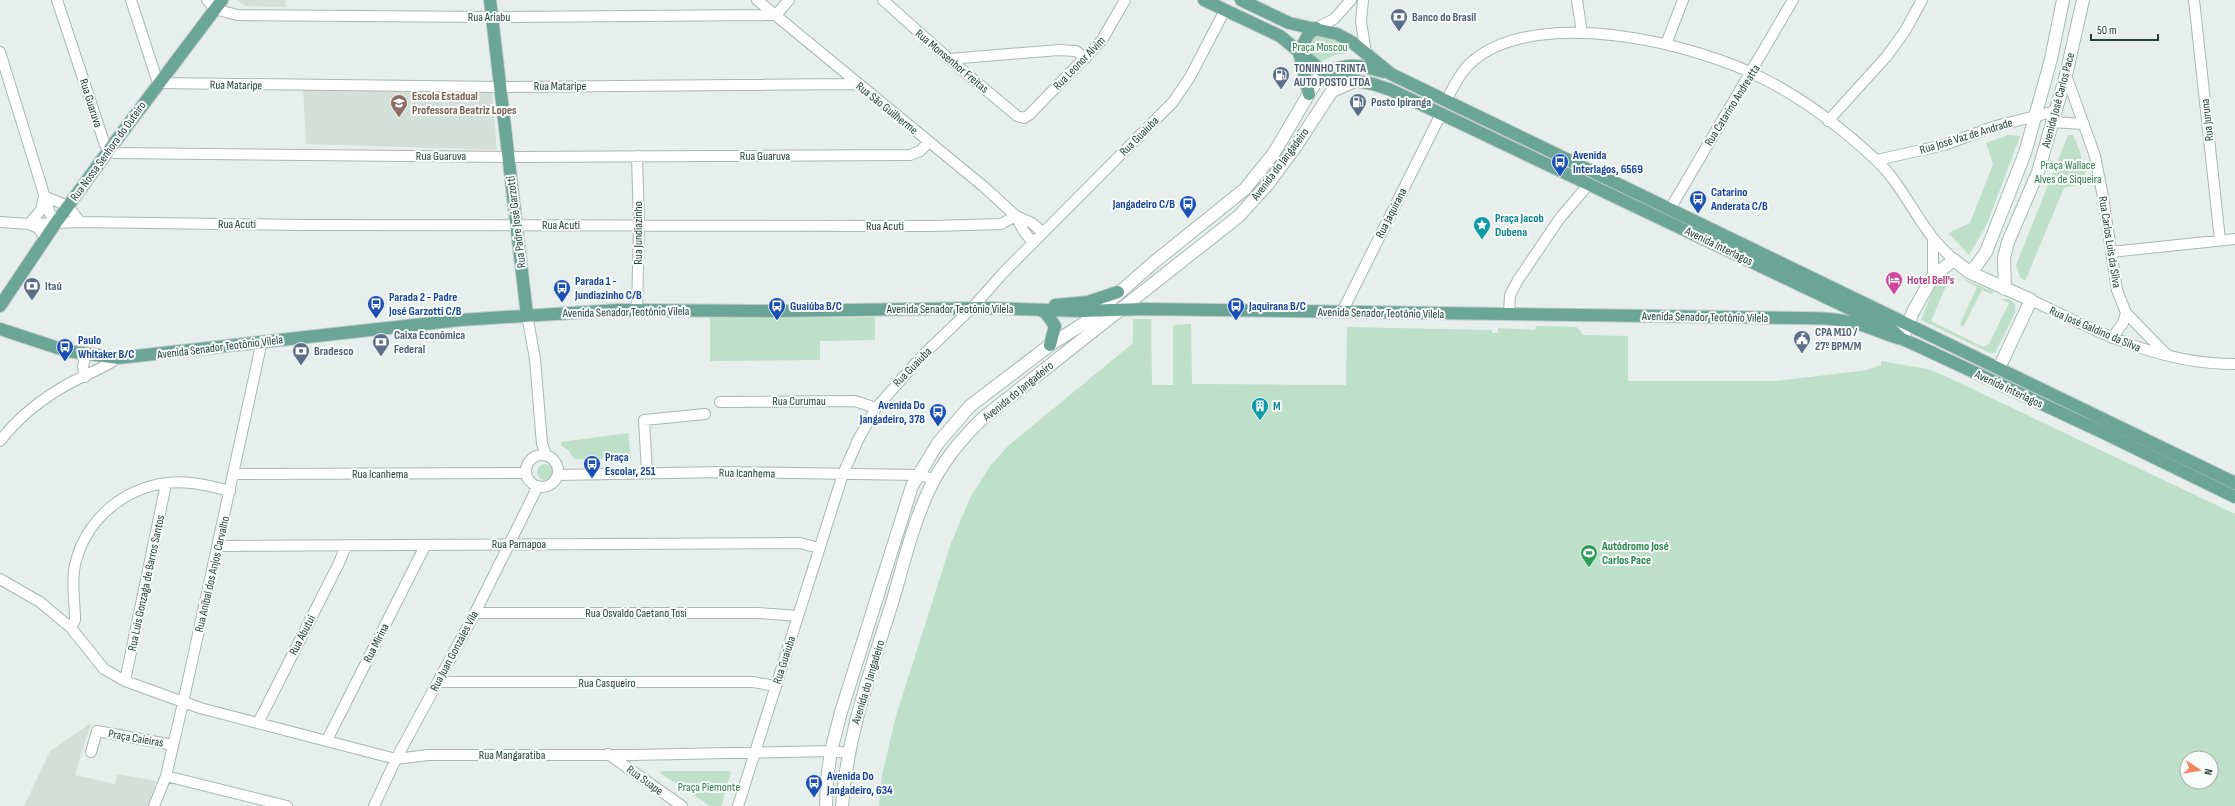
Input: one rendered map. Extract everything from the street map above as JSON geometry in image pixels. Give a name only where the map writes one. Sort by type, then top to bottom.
[{"type":"main road","name":"Rua Padre José Garzotti","points":[[490,0],[527,315]]},
{"type":"main road","name":"Avenida Interlagos","points":[[1204,0],[1280,36],[1325,73],[1373,84],[1391,90],[1888,326],[1902,339],[2235,497]]},
{"type":"main road","name":"Avenida Interlagos","points":[[1241,0],[1289,22],[1337,34],[1366,53],[1391,74],[2235,483]]},
{"type":"main road","name":"Rua Nossa Senhora do Outeiro","points":[[0,306],[56,222],[108,150],[218,5]]},
{"type":"main road","points":[[1309,94],[1299,52],[1308,35],[1316,28]]},
{"type":"main road","points":[[1325,73],[1339,66],[1352,65],[1391,74]]},
{"type":"main road","points":[[1038,309],[1051,305],[1088,302],[1118,292]]},
{"type":"main road","name":"Avenida Senador Teotônio Vilela","points":[[0,329],[30,340],[85,354],[118,358],[460,320],[527,315],[637,310],[764,311],[972,308],[1099,311],[1120,309],[1833,319],[1853,322],[1902,339]]},
{"type":"main road","points":[[1038,309],[1046,313],[1054,326],[1050,345]]},
{"type":"main road","points":[[1975,373],[1993,371],[1999,368]]},
{"type":"street","name":"Rua Guaruva","points":[[57,0],[104,141],[108,150],[121,153],[508,156],[910,155],[920,151],[929,142]]},
{"type":"street","points":[[131,0],[158,83]]},
{"type":"street","points":[[207,0],[218,5]]},
{"type":"street","name":"Rua São Guilherme","points":[[757,0],[983,186],[1016,216],[1032,223],[1043,233]]},
{"type":"street","points":[[776,15],[789,0]]},
{"type":"street","name":"Rua Monsenhor Freitas","points":[[883,0],[949,59],[1017,116],[1024,118]]},
{"type":"street","name":"Rua Leonor Alvim","points":[[1024,118],[1029,115],[1086,58],[1102,40],[1125,0]]},
{"type":"street","points":[[1316,28],[1334,19],[1351,0]]},
{"type":"street","points":[[1363,0],[1360,22],[1366,53]]},
{"type":"street","points":[[1577,0],[1582,33]]},
{"type":"street","points":[[1666,44],[1683,0]]},
{"type":"street","name":"Rua Catarino Andreatta","points":[[1670,209],[1735,98],[1752,73],[1793,0]]},
{"type":"street","points":[[1828,121],[1887,56],[1905,31],[1922,0]]},
{"type":"street","name":"Avenida José Carlos Pace","points":[[1969,272],[1976,266],[1986,252],[2025,153],[2036,116],[2063,0]]},
{"type":"street","name":"Avenida José Carlos Pace","points":[[2005,289],[2004,258],[2008,242],[2038,172],[2066,75],[2083,0]]},
{"type":"street","name":"Rua Juruna","points":[[2194,0],[2220,240]]},
{"type":"street","name":"Rua Ariabu","points":[[218,5],[225,13],[250,15],[492,17],[776,15]]},
{"type":"street","name":"Rua Guaiuba","points":[[738,806],[753,753],[843,474],[858,440],[876,408],[922,356],[972,308],[1033,243],[1173,102],[1193,72],[1225,10]]},
{"type":"street","points":[[1446,100],[1466,68],[1485,52],[1503,43],[1554,34],[1582,33],[1643,39],[1666,44],[1752,73],[1796,98],[1877,160],[1901,191],[1933,238],[1954,260],[1933,276],[1908,324],[1902,339]]},
{"type":"street","points":[[949,59],[1059,50],[1076,51],[1086,58]]},
{"type":"street","points":[[0,54],[44,196],[50,214],[56,222]]},
{"type":"street","name":"Avenida do Jangadeiro","points":[[826,806],[827,779],[831,751],[893,544],[918,475],[938,444],[970,406],[1050,345],[1086,322],[1118,292],[1245,189],[1284,138],[1317,80],[1325,73]]},
{"type":"street","name":"Rua Carlos Luis da Silva","points":[[2066,75],[2084,124],[2098,170],[2117,290],[2126,313],[2167,356]]},
{"type":"street","name":"Avenida do Jangadeiro","points":[[842,806],[847,753],[909,548],[924,502],[935,479],[956,445],[978,422],[1239,216],[1268,184],[1296,146],[1332,92],[1356,81]]},
{"type":"street","name":"Rua Mataripe","points":[[158,83],[222,86],[501,87],[858,84]]},
{"type":"street","name":"Rua Jaquirana","points":[[1342,312],[1441,114]]},
{"type":"street","name":"Rua José Vaz de Andrade","points":[[1877,160],[1944,145],[1996,126],[2036,116],[2054,117]]},
{"type":"street","points":[[2054,117],[2084,124]]},
{"type":"street","points":[[1284,138],[1296,146]]},
{"type":"street","name":"Rua Jundiazinho","points":[[637,156],[639,225],[637,310]]},
{"type":"street","points":[[1508,314],[1510,295],[1518,280],[1560,218],[1589,184]]},
{"type":"street","points":[[44,196],[68,206],[80,222]]},
{"type":"street","points":[[44,196],[41,210],[29,224],[38,228],[45,238]]},
{"type":"street","name":"Rua São Guilherme","points":[[1016,216],[1025,234],[1033,243]]},
{"type":"street","name":"Rua Acuti","points":[[0,222],[29,224],[80,222],[979,226],[1001,224],[1016,216]]},
{"type":"street","points":[[1933,238],[1933,276]]},
{"type":"street","points":[[2111,252],[2235,239]]},
{"type":"street","name":"Rua José Galdíno da Silva","points":[[1954,260],[1969,272],[2112,338],[2143,350],[2212,364],[2235,364]]},
{"type":"street","points":[[1999,368],[2031,300]]},
{"type":"street","points":[[2112,338],[2123,323],[2126,313]]},
{"type":"street","name":"Rua Padre José Garzotti","points":[[527,315],[535,359],[542,444],[541,456]]},
{"type":"street","name":"Rua Aníbal dos Anjos Carvalho","points":[[154,806],[166,776],[174,745],[219,546],[262,341]]},
{"type":"street","points":[[85,354],[83,367],[85,377]]},
{"type":"street","points":[[0,441],[10,428],[32,408],[64,386],[85,377],[118,358]]},
{"type":"street","name":"Rua Curumau","points":[[720,402],[855,401],[876,408]]},
{"type":"street","points":[[647,472],[644,420],[705,414]]},
{"type":"street","points":[[541,456],[557,465],[558,475],[550,485],[534,488],[526,473],[528,463],[541,456]]},
{"type":"street","name":"Rua Icanhema","points":[[558,475],[647,472],[843,474],[918,475],[935,479]]},
{"type":"street","name":"Rua Icanhema","points":[[234,474],[526,473]]},
{"type":"street","points":[[72,628],[75,620],[75,566],[86,536],[100,516],[110,506],[137,489],[166,484],[191,483],[230,491]]},
{"type":"street","name":"Rua Luis Gonzaga de Barros Santos","points":[[125,681],[166,484]]},
{"type":"street","name":"Rua Juan Gonzales Vila","points":[[374,806],[396,759],[475,613],[534,488]]},
{"type":"street","name":"Rua Parnapoa","points":[[219,546],[800,543],[819,548]]},
{"type":"street","name":"Rua Abutui","points":[[258,723],[346,546]]},
{"type":"street","name":"Rua Mirina","points":[[327,740],[425,546]]},
{"type":"street","name":"Rua Mangaratiba","points":[[0,579],[40,602],[72,628],[104,669],[125,681],[183,703],[396,759],[428,755],[753,753],[831,751],[847,753]]},
{"type":"street","name":"Rua Osvaldo Caetano Tosi","points":[[475,613],[758,613],[798,616]]},
{"type":"street","name":"Rua Casqueiro","points":[[438,682],[753,682],[775,686]]},
{"type":"street","name":"Praça Caieiras","points":[[90,752],[97,731],[174,745]]},
{"type":"street","name":"Rua Suape","points":[[608,754],[682,806]]},
{"type":"street","points":[[166,776],[287,806]]},
{"type":"shaded area","points":[[237,0],[285,0],[286,7],[246,6]]},
{"type":"shaded area","name":"Escola Estadual Professora Beatriz Lopes","points":[[303,88],[492,93],[497,150],[306,144]]},
{"type":"shaded area","points":[[91,723],[75,775],[115,784],[117,774],[156,781],[148,806],[24,806],[50,751]]},
{"type":"green space","name":"Praça Moscou","points":[[1324,34],[1340,42],[1348,53],[1335,55],[1320,62],[1304,49],[1309,36]]},
{"type":"green space","name":"Praça Wallace Alves de Siqueira","points":[[2008,135],[2020,136],[1987,224],[1969,255],[1948,233],[1970,223],[1993,164],[1986,143]]},
{"type":"green space","name":"Praça Wallace Alves de Siqueira","points":[[2068,135],[2073,135],[2080,152],[2087,183],[2064,188],[2025,281],[2020,277],[2016,265]]},
{"type":"green space","points":[[1947,276],[1950,277],[1931,321],[1983,347],[1989,344],[2009,303],[2001,299],[2009,299],[2015,304],[2015,313],[1995,353],[1990,353],[1921,320],[1934,287]]},
{"type":"green space","points":[[1960,277],[1994,292],[1991,294],[1982,290],[1963,327],[1960,324],[1977,287]]},
{"type":"green space","points":[[875,317],[875,340],[820,341],[820,360],[710,361],[710,318]]},
{"type":"green space","name":"Autódromo José Carlos Pace","points":[[1133,319],[1151,319],[1152,385],[1173,385],[1173,325],[1191,324],[1192,384],[1346,385],[1347,327],[1492,330],[1492,333],[1498,333],[1498,328],[1535,330],[1536,326],[1577,327],[1583,335],[1628,336],[1628,381],[1776,381],[1867,370],[1881,365],[1881,361],[1927,369],[1945,376],[2235,514],[2235,806],[879,806],[882,775],[896,716],[951,543],[970,498],[990,466],[1008,446],[1133,343]]},
{"type":"green space","points":[[628,433],[631,459],[574,459],[569,451],[561,445],[561,442]]},
{"type":"green space","points":[[545,464],[551,466],[553,472],[551,478],[545,480],[539,478],[537,472],[539,466]]},
{"type":"green space","name":"Praça Piemonte","points":[[661,771],[731,772],[721,806],[710,806],[660,773]]},
{"type":"place","name":"Banco do Brasil","points":[[1399,32]]},
{"type":"place","name":"TONINHO TRINTA AUTO POSTO LTDA","points":[[1281,90]]},
{"type":"place","name":"Posto Ipiranga","points":[[1358,117]]},
{"type":"place","name":"Escola Estadual Professora Beatriz Lopes","points":[[399,118]]},
{"type":"place","name":"Avenida Interlagos, 6569","points":[[1560,177]]},
{"type":"place","name":"Catarino Anderata C/B","points":[[1698,214]]},
{"type":"place","name":"Jangadeiro C/B","points":[[1188,219]]},
{"type":"place","name":"Praça Jacob Dubena","points":[[1482,240]]},
{"type":"place","name":"Hotel Bell's","points":[[1894,295]]},
{"type":"place","name":"Itaú","points":[[32,301]]},
{"type":"place","name":"Parada 1 - Jundiazinho C/B","points":[[562,303]]},
{"type":"place","name":"Parada 2 - Padre José Garzotti C/B","points":[[376,319]]},
{"type":"place","name":"Guaiúba B/C","points":[[777,321]]},
{"type":"place","name":"Jaquirana B/C","points":[[1236,321]]},
{"type":"place","name":"CPA M10 / 27º BPM/M","points":[[1802,354]]},
{"type":"place","name":"Caixa Econômica Federal","points":[[381,357]]},
{"type":"place","name":"Paulo Whitaker B/C","points":[[65,362]]},
{"type":"place","name":"Bradesco","points":[[301,366]]},
{"type":"place","name":"M","points":[[1260,421]]},
{"type":"place","name":"Avenida Do Jangadeiro, 378","points":[[938,427]]},
{"type":"place","name":"Praça Escolar, 251","points":[[592,479]]},
{"type":"place","name":"Autódromo José Carlos Pace","points":[[1589,568]]},
{"type":"place","name":"Avenida Do Jangadeiro, 634","points":[[814,798]]}]
